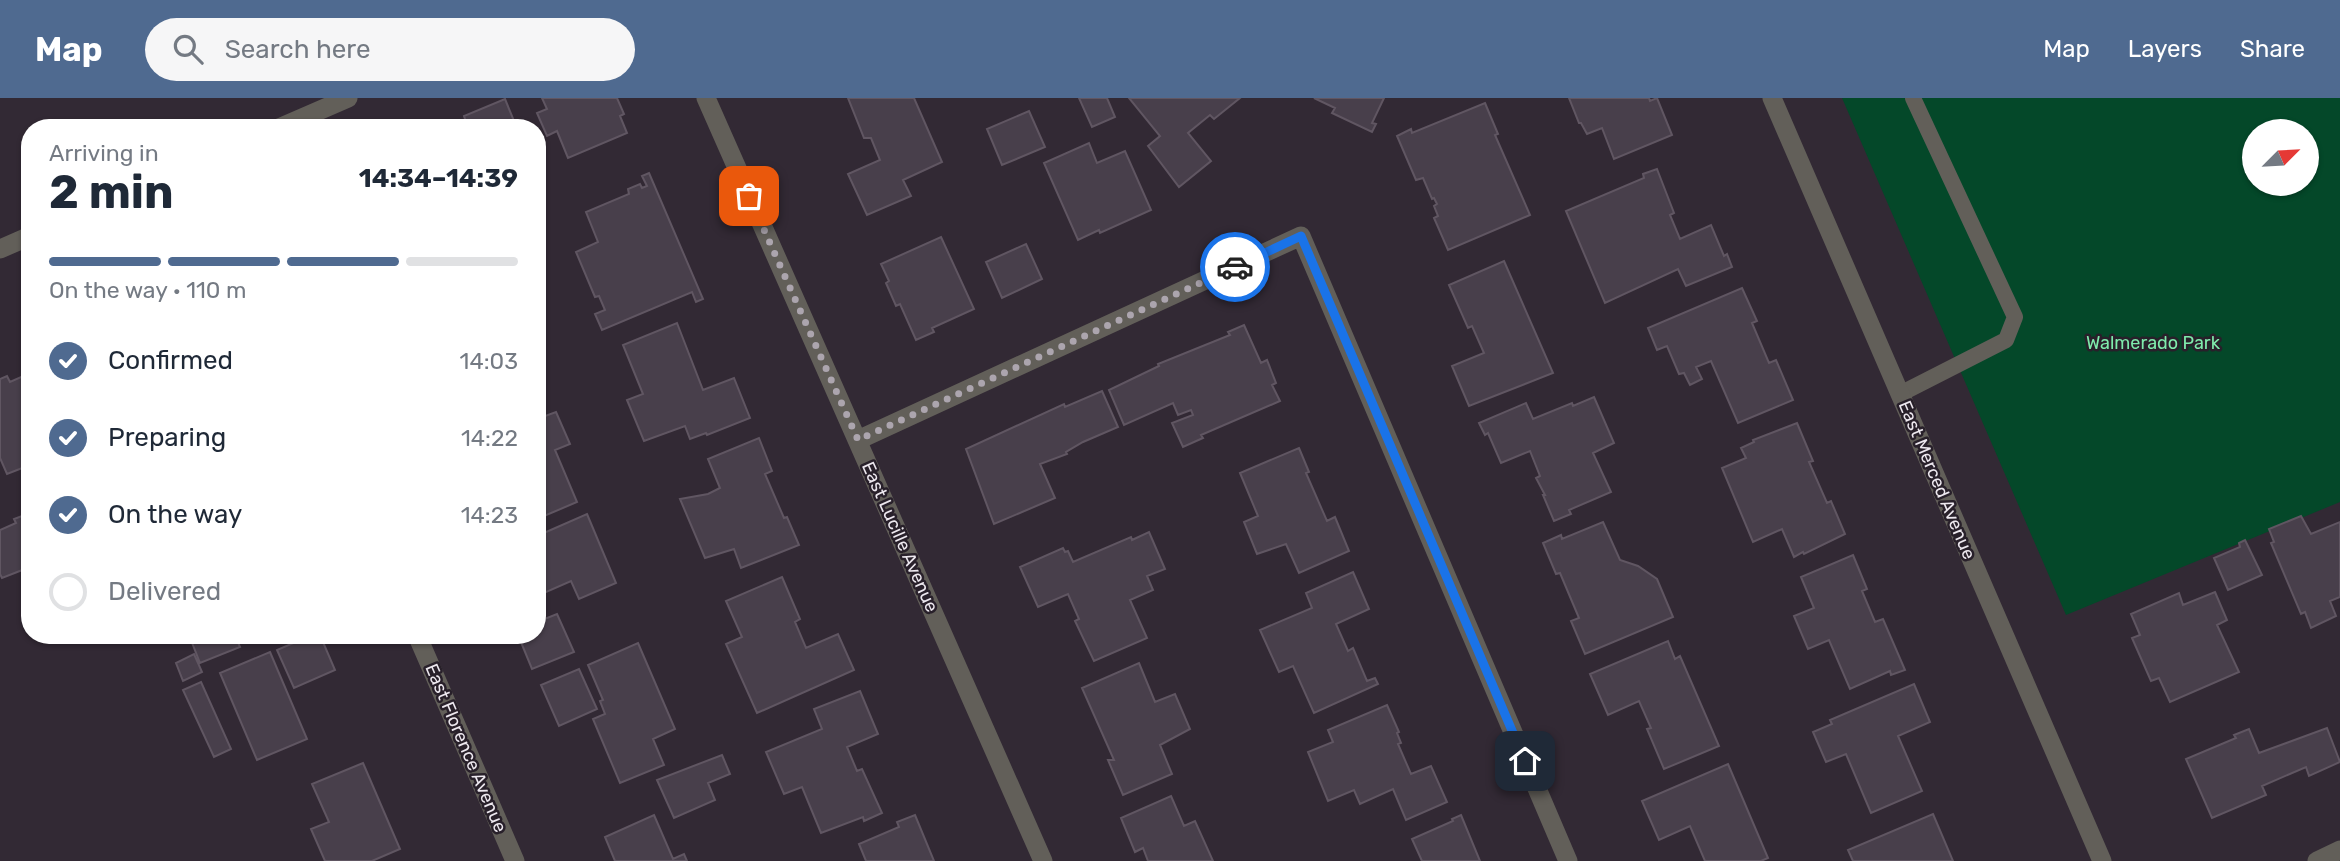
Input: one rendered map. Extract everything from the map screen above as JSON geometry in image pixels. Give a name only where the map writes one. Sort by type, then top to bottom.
[{"type":"street","points":[[299,119],[348,98]]},
{"type":"street","name":"East Lucille Avenue","points":[[706,98],[1043,861]]},
{"type":"street","name":"East Merced Avenue","points":[[1772,98],[2102,861]]},
{"type":"street","points":[[858,440],[1301,236],[1568,861]]},
{"type":"street","points":[[0,249],[21,240]]},
{"type":"street","name":"East Florence Avenue","points":[[421,644],[515,861]]},
{"type":"street","points":[[2317,861],[2340,850]]},
{"type":"lane","points":[[1900,394],[2006,340],[2015,317],[1913,98]]},
{"type":"green space","name":"Walmerado Park","points":[[1842,98],[2340,98],[2340,502],[2066,615]]},
{"type":"building","points":[[542,98],[617,98],[624,114],[620,116],[627,133],[568,158],[557,131],[547,136],[546,119],[540,119],[537,113],[547,109]]},
{"type":"building","points":[[848,98],[914,98],[942,162],[903,180],[911,196],[867,215],[848,174],[880,160],[871,138],[864,138]]},
{"type":"building","points":[[1079,98],[1107,98],[1115,117],[1092,127]]},
{"type":"building","points":[[1129,98],[1240,98],[1214,119],[1210,115],[1188,133],[1211,161],[1179,187],[1148,146],[1160,136]]},
{"type":"building","points":[[1314,98],[1384,98],[1372,123],[1376,124],[1372,132],[1332,113],[1335,108]]},
{"type":"building","points":[[1569,98],[1649,98],[1650,101],[1657,98],[1672,135],[1614,159],[1602,128],[1587,134],[1579,123]]},
{"type":"building","points":[[505,99],[513,119],[465,119],[464,116]]},
{"type":"building","points":[[1485,103],[1498,134],[1495,135],[1530,215],[1448,250],[1434,218],[1438,216],[1434,206],[1437,204],[1423,178],[1416,180],[1397,136],[1411,129],[1412,133]]},
{"type":"building","points":[[1029,111],[1045,147],[1002,165],[987,129]]},
{"type":"building","points":[[1089,143],[1097,163],[1125,151],[1151,210],[1078,240],[1044,163]]},
{"type":"building","points":[[1657,169],[1674,213],[1670,215],[1680,239],[1711,225],[1724,256],[1727,254],[1732,267],[1686,286],[1678,269],[1605,303],[1566,211],[1644,178],[1643,174]]},
{"type":"building","points":[[649,173],[703,299],[696,302],[692,292],[602,330],[595,314],[605,310],[599,296],[595,297],[576,252],[598,242],[586,212],[629,194],[628,189],[640,184],[642,188],[647,186],[642,176]]},
{"type":"building","points":[[941,237],[974,309],[932,328],[934,332],[916,340],[900,304],[896,306],[881,264]]},
{"type":"building","points":[[1026,244],[1042,279],[1002,298],[986,262]]},
{"type":"building","points":[[1504,261],[1553,373],[1469,406],[1452,366],[1484,353],[1472,326],[1468,328],[1449,285]]},
{"type":"building","points":[[1742,288],[1757,321],[1752,323],[1769,363],[1776,360],[1793,400],[1738,423],[1711,361],[1696,367],[1702,379],[1690,385],[1684,373],[1679,374],[1667,346],[1657,350],[1648,328]]},
{"type":"building","points":[[677,323],[703,390],[734,378],[750,418],[690,439],[685,426],[644,441],[627,400],[643,394],[623,345]]},
{"type":"building","points":[[1244,325],[1261,363],[1267,360],[1276,383],[1272,385],[1280,401],[1201,435],[1203,438],[1183,447],[1172,423],[1193,415],[1191,410],[1178,415],[1173,403],[1124,425],[1109,390],[1159,366],[1158,364],[1230,335],[1228,332]]},
{"type":"building","points":[[7,376],[10,382],[21,377],[21,469],[7,474],[0,458],[0,379]]},
{"type":"building","points":[[1102,391],[1118,427],[1083,442],[1066,452],[1067,454],[1040,464],[1055,498],[994,524],[966,449],[1064,404],[1065,407]]},
{"type":"building","points":[[1594,397],[1614,443],[1593,453],[1611,492],[1569,510],[1571,514],[1554,521],[1536,478],[1540,476],[1530,451],[1501,463],[1488,433],[1485,435],[1479,423],[1526,403],[1533,419]]},
{"type":"building","points":[[556,412],[570,444],[555,450],[577,502],[546,515],[546,416]]},
{"type":"building","points":[[1797,423],[1813,461],[1809,462],[1827,503],[1831,501],[1845,534],[1794,557],[1782,529],[1753,542],[1722,468],[1746,458],[1741,448],[1754,442],[1753,440]]},
{"type":"building","points":[[759,438],[772,471],[765,474],[799,545],[741,568],[734,549],[705,558],[680,499],[708,494],[720,488],[708,459]]},
{"type":"building","points":[[1299,448],[1309,472],[1306,473],[1327,521],[1335,517],[1349,551],[1299,573],[1286,544],[1257,554],[1244,522],[1258,516],[1240,473]]},
{"type":"building","points":[[587,514],[616,583],[579,599],[571,581],[546,592],[546,532]]},
{"type":"building","points":[[21,516],[21,571],[2,578],[0,530],[16,523],[14,519]]},
{"type":"building","points":[[2301,516],[2311,534],[2340,522],[2340,597],[2330,601],[2336,616],[2311,628],[2305,612],[2301,614],[2271,543],[2274,542],[2269,529]]},
{"type":"building","points":[[1603,522],[1620,560],[1638,566],[1657,579],[1673,617],[1585,654],[1571,621],[1579,618],[1560,573],[1556,574],[1543,543],[1561,535],[1562,539]]},
{"type":"building","points":[[1149,532],[1165,569],[1147,576],[1153,590],[1130,600],[1147,638],[1094,661],[1075,621],[1079,619],[1068,594],[1038,607],[1020,567],[1063,548],[1065,552],[1068,551],[1073,562]]},
{"type":"building","points":[[2245,540],[2262,575],[2228,590],[2214,558],[2240,547],[2239,543]]},
{"type":"building","points":[[1853,555],[1867,589],[1862,591],[1875,622],[1883,619],[1905,670],[1891,675],[1890,671],[1850,689],[1829,640],[1808,649],[1794,616],[1814,608],[1801,577]]},
{"type":"building","points":[[1353,572],[1369,609],[1336,624],[1348,651],[1353,648],[1367,681],[1375,678],[1378,684],[1314,713],[1293,666],[1279,672],[1260,630],[1312,608],[1306,593]]},
{"type":"building","points":[[782,577],[800,619],[795,622],[806,648],[838,634],[854,670],[757,713],[726,644],[742,637],[726,601]]},
{"type":"building","points":[[2215,592],[2227,620],[2217,625],[2239,672],[2170,702],[2159,678],[2151,681],[2132,638],[2140,635],[2131,614],[2179,593],[2183,605]]},
{"type":"building","points":[[557,614],[574,652],[532,669],[522,644],[546,644],[546,618]]},
{"type":"building","points":[[1668,641],[1675,659],[1680,656],[1719,746],[1664,769],[1647,729],[1651,728],[1639,701],[1608,715],[1590,674]]},
{"type":"building","points":[[638,643],[675,729],[653,739],[664,765],[620,783],[593,719],[605,714],[600,701],[603,700],[588,665]]},
{"type":"building","points":[[193,644],[239,644],[240,647],[200,663]]},
{"type":"building","points":[[291,644],[324,644],[335,670],[294,688],[277,650]]},
{"type":"building","points":[[270,652],[307,739],[257,760],[220,673]]},
{"type":"building","points":[[194,654],[202,672],[183,681],[176,663]]},
{"type":"building","points":[[1139,663],[1155,702],[1175,694],[1190,729],[1160,745],[1172,774],[1123,795],[1108,760],[1114,760],[1082,688]]},
{"type":"building","points":[[579,669],[597,709],[559,726],[541,685]]},
{"type":"building","points":[[201,682],[231,749],[214,757],[183,690]]},
{"type":"building","points":[[1914,684],[1930,722],[1898,736],[1922,791],[1871,813],[1846,754],[1826,762],[1813,732],[1832,724],[1830,720]]},
{"type":"building","points":[[860,691],[878,734],[847,747],[857,771],[862,769],[882,813],[864,821],[863,817],[821,833],[802,787],[784,794],[766,752],[822,729],[814,709]]},
{"type":"building","points":[[1387,705],[1399,732],[1397,733],[1401,743],[1398,744],[1411,774],[1431,766],[1447,802],[1406,820],[1393,789],[1360,804],[1354,790],[1328,801],[1308,752],[1333,742],[1328,730]]},
{"type":"building","points":[[2327,728],[2340,762],[2309,776],[2306,767],[2262,786],[2266,795],[2212,818],[2186,759],[2236,738],[2234,735],[2249,729],[2259,753]]},
{"type":"building","points":[[722,755],[730,774],[708,783],[715,800],[674,818],[657,780]]},
{"type":"building","points":[[363,763],[400,849],[372,861],[325,861],[311,829],[329,822],[312,784]]},
{"type":"building","points":[[1728,764],[1768,858],[1761,861],[1705,861],[1690,826],[1659,840],[1642,801]]},
{"type":"building","points":[[1171,796],[1184,826],[1195,821],[1213,861],[1148,861],[1143,848],[1135,852],[1121,818]]},
{"type":"building","points":[[1933,814],[1953,861],[1853,861],[1848,850]]},
{"type":"building","points":[[654,815],[673,859],[684,854],[687,861],[615,861],[605,837]]},
{"type":"building","points":[[915,815],[934,861],[866,861],[859,844],[899,827],[897,822]]},
{"type":"building","points":[[1461,815],[1480,861],[1422,861],[1412,839]]},
{"type":"way so far","points":[[749,196],[858,440],[1235,267]]},
{"type":"route","points":[[1235,267],[1301,236],[1525,761]]}]
